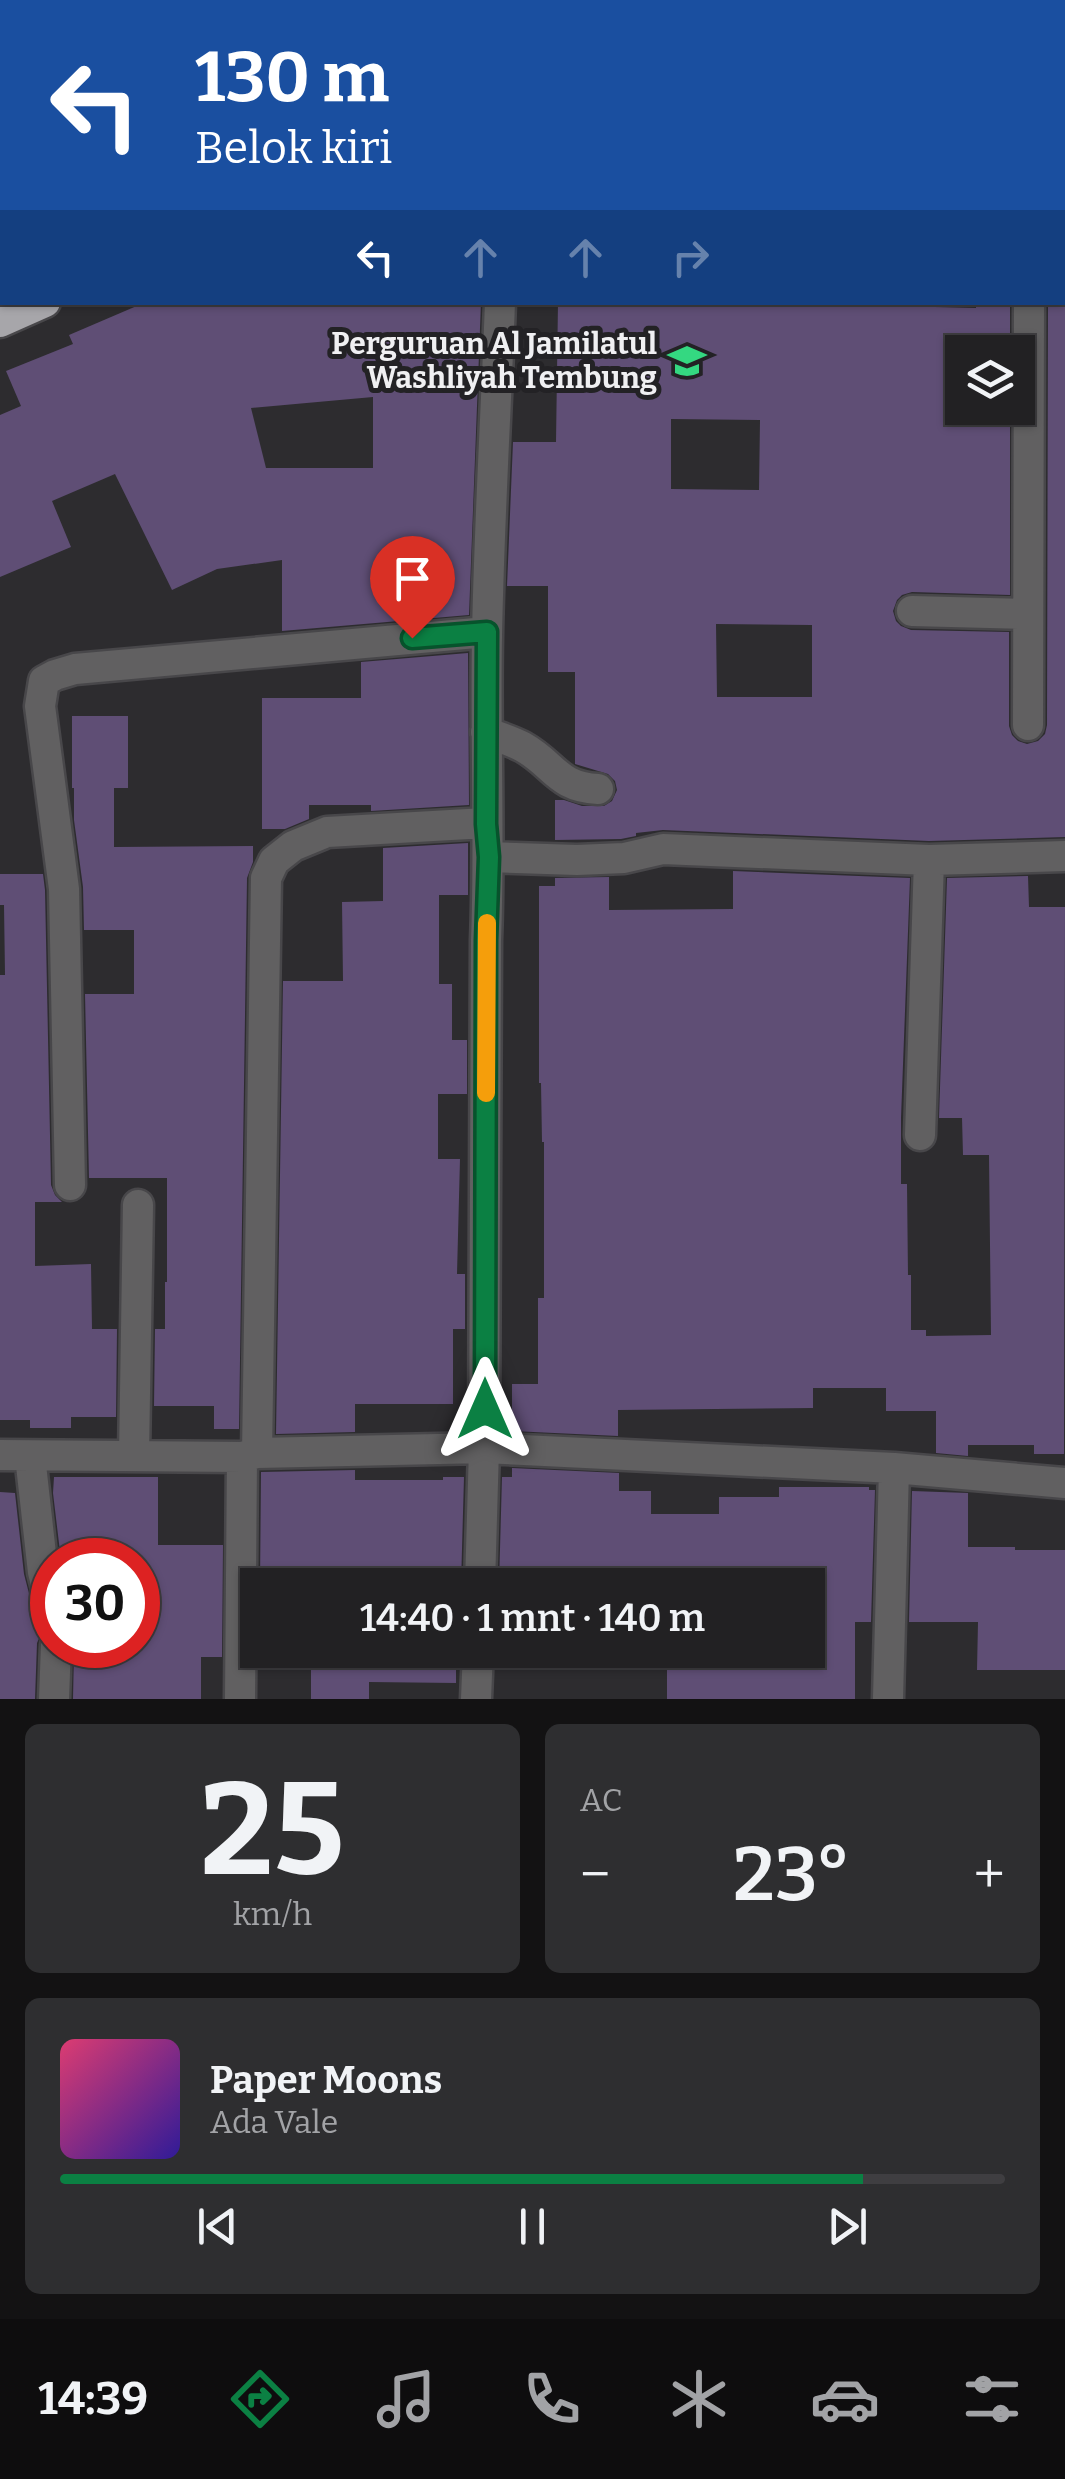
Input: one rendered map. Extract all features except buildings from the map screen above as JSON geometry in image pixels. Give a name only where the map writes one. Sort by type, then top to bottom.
[{"type":"highway","points":[[0,322],[38,305]]},
{"type":"street","points":[[480,1568],[489,857],[487,632],[500,305]]},
{"type":"street","points":[[1028,725],[1029,305]]},
{"type":"street","points":[[912,611],[1027,614]]},
{"type":"street","points":[[70,1185],[64,889],[40,706],[44,681],[75,669],[487,632]]},
{"type":"street","points":[[486,732],[522,746],[561,779],[580,788],[598,790]]},
{"type":"street","points":[[240,1699],[266,878],[274,861],[293,846],[327,832],[486,824]]},
{"type":"street","points":[[489,857],[624,858],[664,849],[929,860],[1065,856]]},
{"type":"street","points":[[920,1135],[929,860]]},
{"type":"street","points":[[134,1456],[138,1204]]},
{"type":"street","points":[[35,1538],[15,1455],[250,1455],[484,1448],[894,1468],[1065,1482]]},
{"type":"street","points":[[888,1699],[894,1468]]},
{"type":"street","points":[[54,1699],[55,1668]]},
{"type":"street","points":[[476,1699],[477,1668]]},
{"type":"slow traffic","points":[[486,1093],[487,923]]},
{"type":"place","name":"Perguruan Al Jamilatul Washliyah Tembung","points":[[687,361]]},
{"type":"route","points":[[412,638],[487,632],[485,1409]]}]
